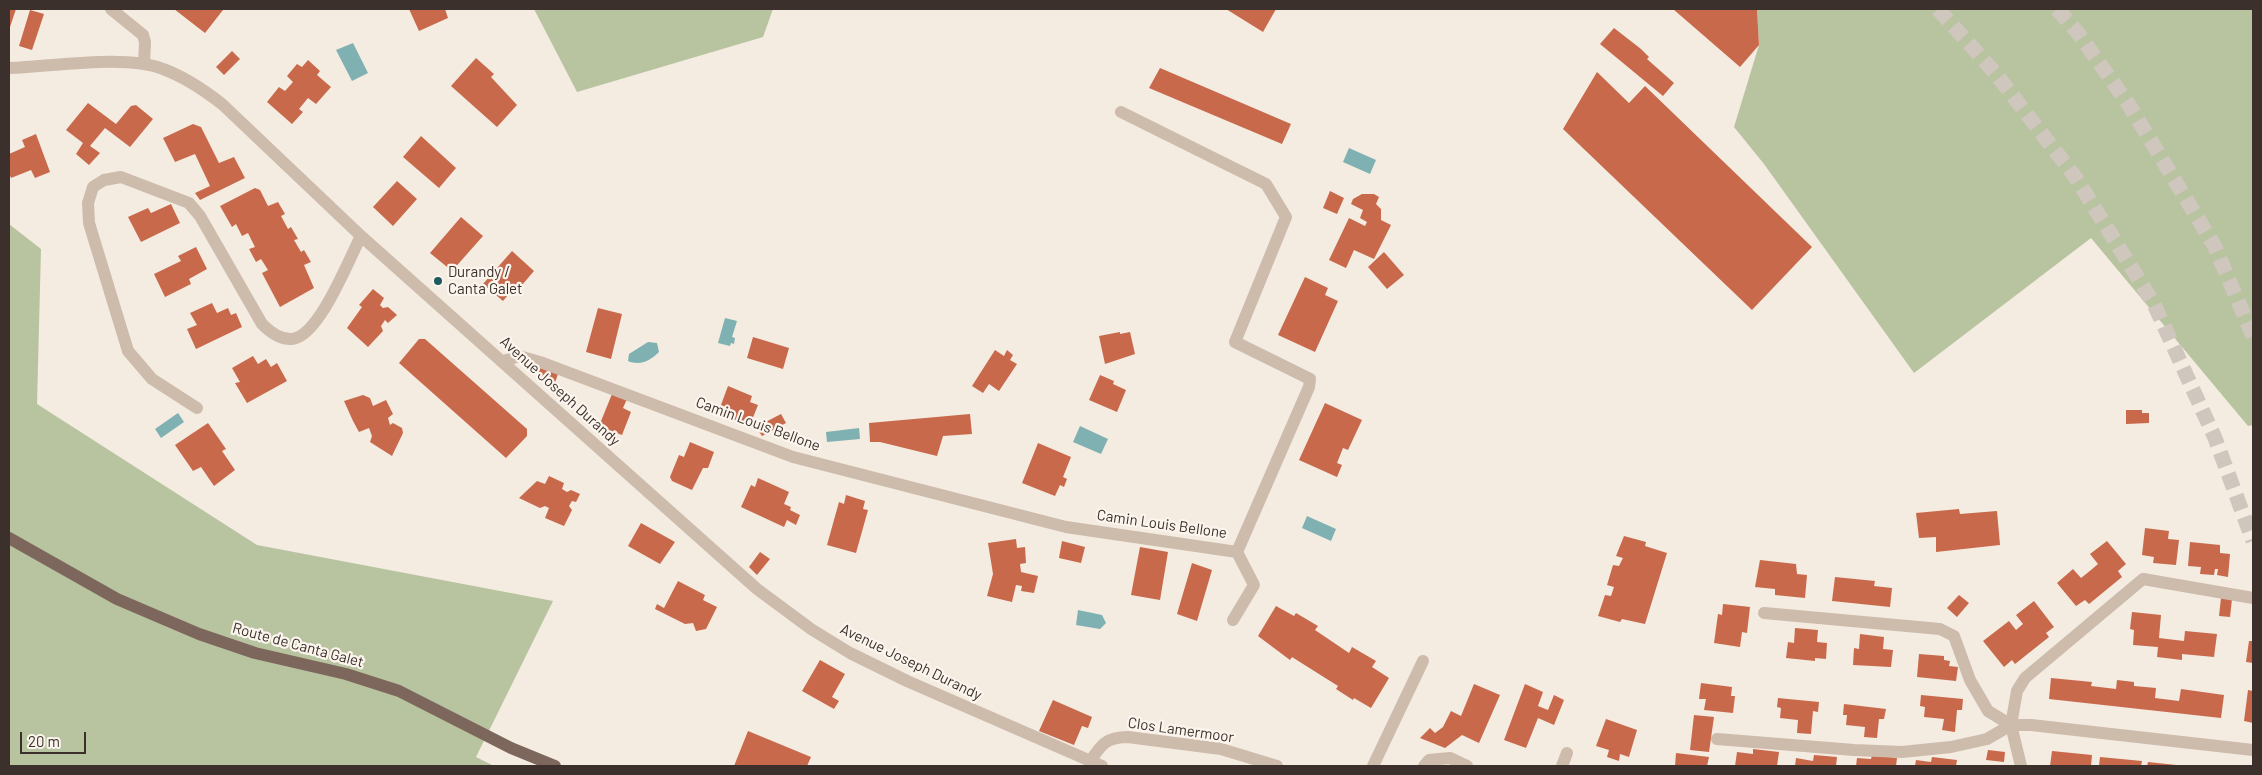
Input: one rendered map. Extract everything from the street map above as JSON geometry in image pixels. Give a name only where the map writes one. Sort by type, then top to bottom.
[{"type":"main road","name":"Route de Canta Galet","points":[[9,538],[117,599],[199,634],[255,653],[346,674],[398,691],[511,748],[555,766]]},
{"type":"street","points":[[111,9],[143,35],[145,42],[144,64]]},
{"type":"street","name":"Avenue Joseph Durandy","points":[[9,68],[122,62],[144,64],[162,68],[201,88],[222,104],[361,236],[504,361],[756,589],[812,629],[850,653],[908,681],[1096,764]]},
{"type":"street","name":"Camin Louis Bellone","points":[[504,361],[518,356],[543,363],[802,460],[1066,527],[1237,552],[1301,404],[1310,378],[1235,342],[1286,217],[1266,184],[1121,112]]},
{"type":"street","points":[[197,408],[152,379],[128,351],[89,223],[88,203],[93,187],[104,180],[121,178],[188,203],[200,216],[262,324],[281,338],[291,340],[299,338],[311,329],[328,303],[361,236]]},
{"type":"street","points":[[1233,620],[1254,585],[1237,552]]},
{"type":"street","points":[[2021,766],[2011,726],[2017,691],[2025,678],[2143,579],[2253,598]]},
{"type":"street","points":[[1764,614],[1940,629],[1954,636],[1970,680],[1988,712],[2011,726]]},
{"type":"street","points":[[1373,766],[1423,660]]},
{"type":"street","points":[[1717,739],[1902,752],[1951,747],[1987,739],[2011,726],[2031,725],[2253,750]]},
{"type":"street","name":"Clos Lamermoor","points":[[1096,764],[1105,742],[1115,737],[1221,749],[1278,766]]},
{"type":"street","points":[[1562,766],[1567,753]]},
{"type":"street","points":[[1424,766],[1429,760],[1450,758],[1467,766]]},
{"type":"green space","points":[[534,9],[773,9],[763,37],[577,92]]},
{"type":"green space","points":[[1757,9],[2253,9],[2253,425],[2248,426],[2091,238],[1914,373],[1764,164],[1734,127],[1759,45]]},
{"type":"green space","points":[[9,224],[41,249],[37,404],[257,545],[553,601],[476,757],[494,766],[9,765]]},
{"type":"water","points":[[353,43],[368,73],[352,81],[336,50]]},
{"type":"water","points":[[1349,148],[1376,160],[1370,174],[1343,162]]},
{"type":"water","points":[[725,318],[737,321],[732,337],[735,338],[734,344],[731,343],[730,346],[718,343]]},
{"type":"water","points":[[648,342],[657,343],[659,352],[645,362],[628,361],[629,354]]},
{"type":"water","points":[[178,413],[184,422],[161,438],[155,429]]},
{"type":"water","points":[[1080,426],[1108,439],[1101,454],[1073,442]]},
{"type":"water","points":[[859,428],[860,439],[827,442],[826,432]]},
{"type":"water","points":[[1307,516],[1336,529],[1331,541],[1302,528]]},
{"type":"water","points":[[1078,610],[1102,615],[1106,623],[1100,629],[1076,625]]},
{"type":"building","points":[[9,9],[16,9],[9,30]]},
{"type":"building","points":[[174,9],[222,9],[223,10],[205,33]]},
{"type":"building","points":[[409,9],[445,9],[448,18],[419,31]]},
{"type":"building","points":[[1226,9],[1276,9],[1263,32]]},
{"type":"building","points":[[1673,9],[1757,9],[1759,45],[1740,67]]},
{"type":"building","points":[[30,10],[44,14],[32,50],[19,46]]},
{"type":"building","points":[[1614,28],[1641,49],[1649,57],[1647,59],[1674,83],[1663,96],[1600,44]]},
{"type":"building","points":[[232,51],[240,59],[224,75],[216,67]]},
{"type":"building","points":[[476,58],[494,74],[491,77],[517,105],[497,127],[451,86]]},
{"type":"building","points":[[308,60],[320,71],[317,75],[331,87],[316,104],[308,98],[299,109],[303,112],[292,124],[267,102],[279,87],[285,91],[293,82],[287,76],[297,64],[302,67]]},
{"type":"building","points":[[1160,68],[1291,124],[1282,144],[1149,88]]},
{"type":"building","points":[[1597,72],[1629,103],[1645,86],[1812,247],[1752,310],[1563,129]]},
{"type":"building","points":[[88,103],[116,124],[131,106],[136,105],[153,119],[130,147],[105,128],[90,146],[100,153],[89,165],[76,154],[83,143],[66,130]]},
{"type":"building","points":[[193,124],[201,127],[219,163],[234,157],[245,178],[200,200],[195,193],[210,186],[195,154],[175,162],[163,138]]},
{"type":"building","points":[[36,134],[50,172],[35,178],[31,170],[11,178],[9,173],[9,154],[25,147],[22,140]]},
{"type":"building","points":[[421,136],[456,168],[439,188],[403,157]]},
{"type":"building","points":[[397,181],[417,199],[393,226],[373,207]]},
{"type":"building","points":[[255,188],[260,190],[268,206],[278,202],[285,214],[281,216],[288,229],[291,227],[298,239],[294,240],[301,252],[304,250],[311,262],[304,265],[314,288],[280,307],[262,273],[268,270],[261,259],[256,262],[249,249],[255,247],[248,233],[242,236],[236,224],[232,227],[220,206]]},
{"type":"building","points":[[1330,191],[1344,198],[1337,214],[1323,208]]},
{"type":"building","points":[[1362,194],[1374,194],[1379,197],[1376,204],[1381,209],[1381,220],[1391,225],[1374,259],[1354,250],[1346,268],[1329,260],[1349,218],[1365,226],[1367,222],[1360,218],[1363,210],[1351,204],[1353,199]]},
{"type":"building","points":[[171,204],[180,223],[141,242],[128,217],[148,208],[151,213]]},
{"type":"building","points":[[461,217],[483,236],[452,271],[430,253]]},
{"type":"building","points":[[196,247],[207,269],[189,279],[191,284],[165,297],[154,274],[181,261],[178,256]]},
{"type":"building","points":[[512,251],[534,271],[516,292],[513,289],[503,301],[483,284]]},
{"type":"building","points":[[1384,252],[1404,275],[1387,289],[1368,267]]},
{"type":"building","points":[[1305,277],[1328,288],[1325,295],[1338,301],[1315,352],[1278,335]]},
{"type":"building","points":[[373,289],[384,298],[380,305],[383,308],[388,307],[397,315],[388,323],[385,320],[381,326],[383,331],[368,347],[347,328],[362,307],[359,305]]},
{"type":"building","points":[[212,303],[217,313],[228,308],[231,315],[236,313],[242,327],[196,349],[187,329],[197,325],[190,313]]},
{"type":"building","points":[[598,308],[622,314],[611,359],[586,352]]},
{"type":"building","points":[[1120,332],[1120,334],[1130,332],[1135,354],[1105,364],[1099,336]]},
{"type":"building","points":[[753,337],[789,348],[783,369],[747,358]]},
{"type":"building","points":[[419,339],[425,339],[527,429],[527,436],[506,458],[399,363]]},
{"type":"building","points":[[995,350],[1004,356],[1007,350],[1013,355],[1010,360],[1017,364],[999,391],[989,384],[983,393],[972,386]]},
{"type":"building","points":[[253,356],[258,364],[266,359],[271,367],[277,363],[287,381],[247,403],[235,383],[240,382],[232,368]]},
{"type":"building","points":[[540,368],[558,374],[552,391],[537,377]]},
{"type":"building","points":[[1100,375],[1114,381],[1113,384],[1126,390],[1117,412],[1089,400]]},
{"type":"building","points":[[728,386],[752,396],[750,402],[758,405],[750,425],[732,419],[735,411],[721,405]]},
{"type":"building","points":[[612,394],[627,399],[623,408],[631,412],[622,435],[614,432],[610,443],[597,431]]},
{"type":"building","points":[[363,395],[370,398],[373,406],[386,400],[393,414],[388,418],[390,425],[393,423],[402,428],[403,433],[392,456],[370,442],[372,436],[369,428],[359,432],[353,421],[344,401]]},
{"type":"building","points":[[1325,403],[1362,420],[1348,450],[1343,448],[1337,463],[1342,465],[1337,477],[1299,460]]},
{"type":"building","points":[[2126,410],[2142,410],[2142,413],[2149,413],[2149,423],[2126,424]]},
{"type":"building","points":[[781,414],[786,423],[762,436],[756,427]]},
{"type":"building","points":[[970,414],[972,434],[943,436],[937,456],[880,442],[870,442],[869,423]]},
{"type":"building","points":[[208,423],[226,449],[222,451],[235,470],[214,486],[201,467],[193,471],[175,445]]},
{"type":"building","points":[[690,442],[714,452],[708,468],[703,468],[692,490],[672,481],[670,477],[679,455],[684,457]]},
{"type":"building","points":[[1038,443],[1071,457],[1063,477],[1067,479],[1064,487],[1060,485],[1055,496],[1022,483]]},
{"type":"building","points":[[549,476],[564,483],[562,489],[567,492],[571,490],[580,494],[576,502],[572,501],[569,506],[572,510],[564,526],[545,518],[549,508],[545,506],[540,508],[519,498],[537,481],[545,484]]},
{"type":"building","points":[[758,478],[789,492],[784,504],[791,507],[790,510],[800,515],[796,525],[787,520],[784,527],[741,507],[751,485],[755,487]]},
{"type":"building","points":[[846,495],[865,501],[863,509],[868,510],[856,553],[827,545],[839,502],[844,504]]},
{"type":"building","points":[[1959,509],[1960,514],[1997,511],[2000,545],[1936,552],[1936,537],[1919,538],[1916,513]]},
{"type":"building","points":[[641,523],[675,542],[660,564],[628,546]]},
{"type":"building","points":[[2145,528],[2169,531],[2168,539],[2179,540],[2176,565],[2153,563],[2154,557],[2142,555]]},
{"type":"building","points":[[1624,536],[1646,542],[1645,546],[1667,553],[1645,624],[1622,619],[1620,622],[1598,616],[1605,595],[1611,596],[1614,587],[1607,585],[1613,565],[1619,566],[1623,558],[1616,556]]},
{"type":"building","points":[[1016,539],[1017,548],[1025,547],[1026,563],[1020,564],[1021,572],[1038,576],[1034,593],[1021,591],[1022,586],[1016,585],[1012,602],[987,596],[993,574],[988,543]]},
{"type":"building","points":[[1062,541],[1085,547],[1081,563],[1059,558]]},
{"type":"building","points":[[2107,541],[2126,564],[2118,571],[2122,577],[2089,604],[2085,600],[2076,606],[2057,583],[2073,569],[2081,578],[2091,570],[2098,564],[2090,554]]},
{"type":"building","points":[[2190,542],[2220,545],[2220,553],[2230,554],[2228,577],[2217,575],[2218,569],[2215,569],[2214,575],[2200,574],[2201,567],[2188,566]]},
{"type":"building","points":[[1140,547],[1168,552],[1160,600],[1131,595]]},
{"type":"building","points":[[760,552],[770,559],[757,575],[749,567]]},
{"type":"building","points":[[1760,560],[1796,564],[1797,574],[1807,575],[1805,598],[1775,595],[1775,589],[1755,587]]},
{"type":"building","points":[[1192,563],[1212,570],[1197,621],[1177,614]]},
{"type":"building","points":[[1835,577],[1875,581],[1874,586],[1892,588],[1890,607],[1832,601]]},
{"type":"building","points":[[678,581],[705,595],[703,600],[717,607],[706,629],[696,631],[693,623],[685,624],[655,609],[657,604],[664,608]]},
{"type":"building","points":[[1959,595],[1969,603],[1957,617],[1947,608]]},
{"type":"building","points":[[2221,598],[2232,599],[2230,617],[2219,616]]},
{"type":"building","points":[[2034,601],[2054,627],[2046,633],[2049,637],[2015,664],[2012,660],[2004,667],[1983,641],[2009,621],[2016,630],[2023,624],[2016,615]]},
{"type":"building","points":[[1723,604],[1750,607],[1747,633],[1742,632],[1740,647],[1714,643],[1718,614],[1722,615]]},
{"type":"building","points":[[1276,606],[1294,616],[1296,613],[1318,626],[1315,630],[1349,653],[1352,647],[1376,661],[1372,667],[1389,678],[1371,708],[1354,698],[1353,700],[1336,689],[1338,686],[1292,657],[1290,660],[1258,636]]},
{"type":"building","points":[[2132,612],[2161,615],[2159,638],[2184,641],[2185,631],[2217,634],[2214,657],[2182,654],[2182,660],[2157,657],[2158,647],[2133,645],[2134,630],[2130,629]]},
{"type":"building","points":[[1795,628],[1818,630],[1817,642],[1827,643],[1826,659],[1815,658],[1815,661],[1786,658],[1788,642],[1794,643]]},
{"type":"building","points":[[1860,634],[1884,637],[1883,649],[1893,650],[1891,667],[1853,665],[1854,648],[1859,649]]},
{"type":"building","points":[[2249,641],[2253,641],[2253,663],[2246,662]]},
{"type":"building","points":[[1919,654],[1944,656],[1944,660],[1950,661],[1949,666],[1958,667],[1956,681],[1917,677]]},
{"type":"building","points":[[820,660],[845,674],[832,697],[839,701],[834,709],[802,691]]},
{"type":"building","points":[[2051,678],[2092,682],[2091,686],[2116,689],[2117,680],[2134,682],[2134,686],[2156,688],[2155,698],[2179,701],[2181,689],[2224,695],[2221,718],[2049,699]]},
{"type":"building","points":[[1701,683],[1732,687],[1731,696],[1735,696],[1733,713],[1704,710],[1706,699],[1699,699]]},
{"type":"building","points":[[1474,684],[1500,695],[1479,743],[1462,735],[1445,748],[1420,738],[1430,728],[1435,733],[1443,727],[1451,711],[1461,716]]},
{"type":"building","points":[[1525,684],[1543,692],[1538,706],[1548,710],[1554,695],[1564,700],[1554,725],[1538,718],[1526,748],[1504,740]]},
{"type":"building","points":[[2248,690],[2253,691],[2253,723],[2244,721]]},
{"type":"building","points":[[1921,695],[1963,699],[1962,710],[1957,710],[1955,732],[1942,730],[1944,719],[1924,717],[1925,707],[1920,706]]},
{"type":"building","points":[[1778,698],[1819,702],[1818,712],[1813,711],[1811,734],[1797,733],[1798,720],[1780,718],[1781,708],[1777,707]]},
{"type":"building","points":[[1053,700],[1092,717],[1088,728],[1082,726],[1074,745],[1039,731]]},
{"type":"building","points":[[1844,704],[1886,709],[1884,719],[1879,719],[1877,738],[1864,737],[1865,727],[1846,725],[1847,715],[1843,715]]},
{"type":"building","points":[[1694,715],[1714,717],[1709,752],[1690,750]]},
{"type":"building","points":[[1606,719],[1637,730],[1629,757],[1620,754],[1619,761],[1607,757],[1609,750],[1596,746]]},
{"type":"building","points":[[748,731],[811,757],[807,766],[734,766]]},
{"type":"building","points":[[1753,749],[1779,752],[1777,766],[1735,766],[1737,752],[1753,754]]},
{"type":"building","points":[[1988,750],[2005,752],[2004,762],[1986,760]]},
{"type":"building","points":[[2052,751],[2092,755],[2091,766],[2050,766]]},
{"type":"building","points":[[1676,753],[1709,757],[1707,766],[1675,766]]},
{"type":"building","points":[[1814,755],[1837,757],[1836,766],[1795,766],[1796,758],[1813,761]]},
{"type":"building","points":[[1872,755],[1897,758],[1896,766],[1856,766],[1857,758],[1871,759]]},
{"type":"building","points":[[1932,757],[1957,760],[1956,766],[1915,766],[1916,760],[1931,762]]},
{"type":"building","points":[[2100,757],[2142,761],[2141,766],[2099,766]]},
{"type":"building","points":[[2148,762],[2176,765],[2176,766],[2147,766]]},
{"type":"tunnel","points":[[1938,9],[1996,74],[2076,178],[2154,304],[2215,438],[2253,541]]},
{"type":"tunnel","points":[[2057,9],[2078,33],[2129,105],[2214,245],[2253,336]]},
{"type":"place","name":"Durandy / Canta Galet","points":[[438,281]]}]
